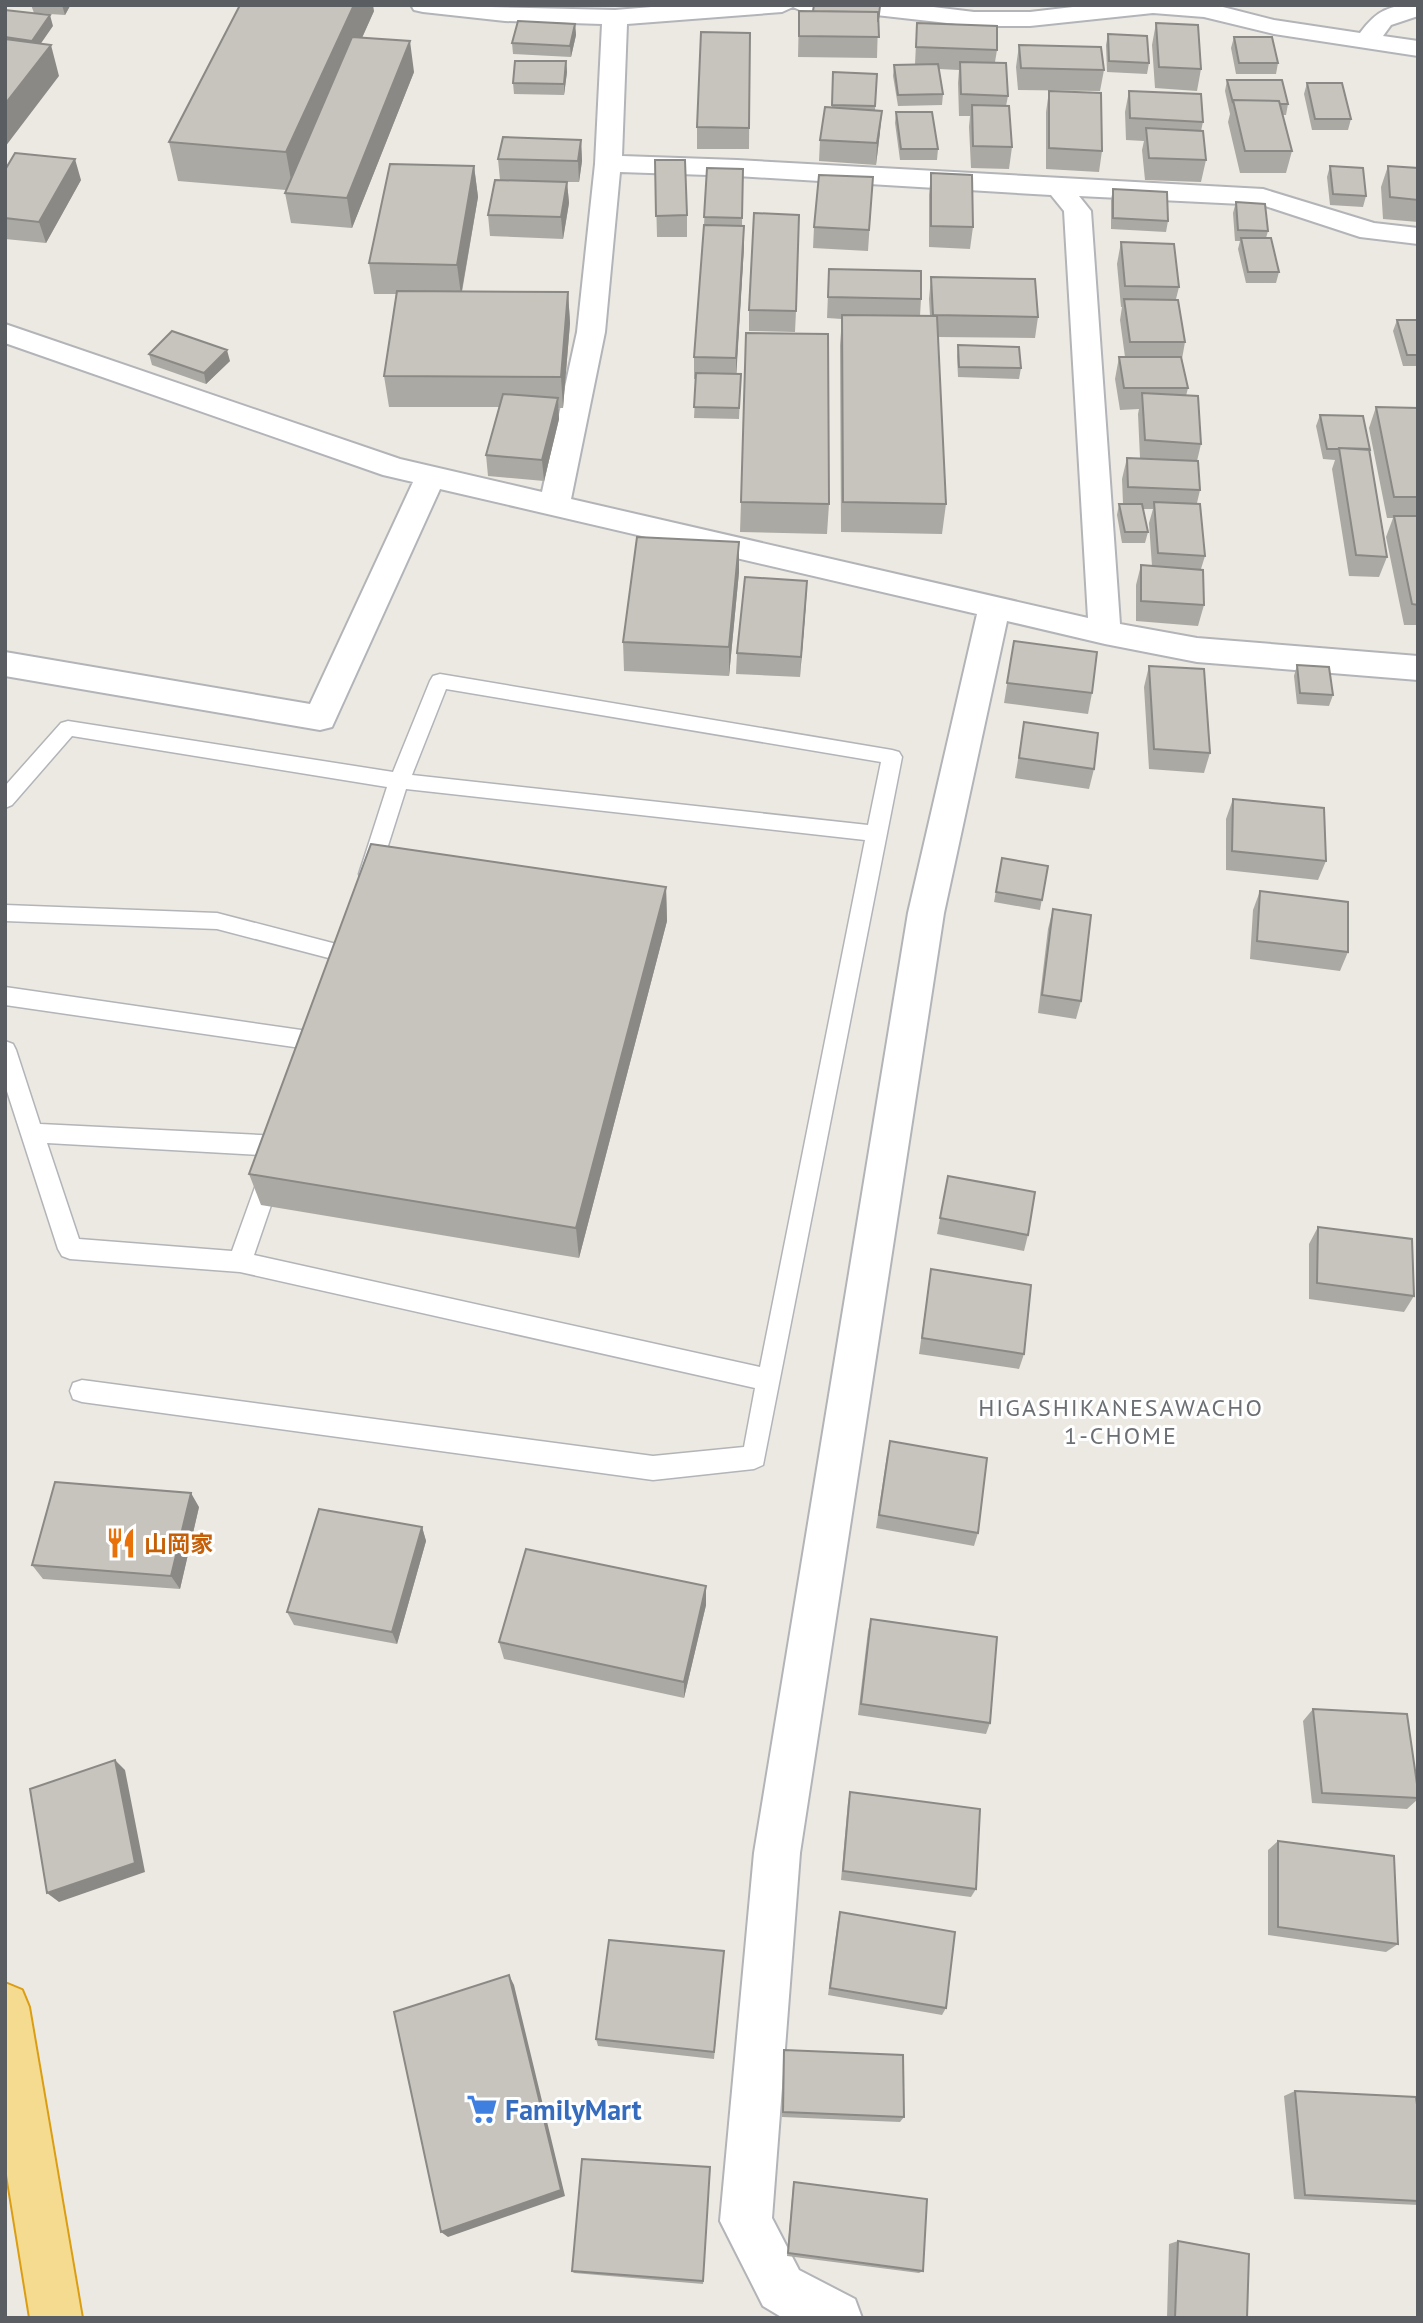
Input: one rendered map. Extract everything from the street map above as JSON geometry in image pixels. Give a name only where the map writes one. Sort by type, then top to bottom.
[{"type":"highway","points":[[5,2007],[55,2318]]},
{"type":"street","points":[[423,5],[505,14],[615,17],[782,5]]},
{"type":"street","points":[[804,5],[858,6],[974,19],[1030,19],[1153,6],[1204,10],[1274,27],[1418,49]]},
{"type":"street","points":[[1367,40],[1382,20],[1418,8]]},
{"type":"street","points":[[554,505],[591,332],[608,164],[615,17]]},
{"type":"street","points":[[608,164],[737,168],[1059,187],[1138,188],[1263,197],[1370,231],[1418,236]]},
{"type":"street","points":[[1059,187],[1077,211],[1105,633]]},
{"type":"street","points":[[5,333],[394,468],[1105,633],[1197,650],[1418,668]]},
{"type":"street","points":[[5,664],[320,718],[431,476]]},
{"type":"street","points":[[836,2318],[782,2288],[747,2221],[777,1853],[926,913],[994,608]]},
{"type":"lane","points":[[82,1391],[653,1468],[754,1457],[892,757],[440,681],[399,781],[361,901]]},
{"type":"lane","points":[[5,800],[68,728],[399,781],[877,834]]},
{"type":"lane","points":[[5,913],[216,921],[344,954]]},
{"type":"lane","points":[[336,979],[352,927]]},
{"type":"lane","points":[[5,996],[315,1041]]},
{"type":"lane","points":[[306,1067],[323,1016]]},
{"type":"lane","points":[[5,1050],[70,1249],[240,1262],[768,1380]]},
{"type":"lane","points":[[240,1262],[288,1120]]},
{"type":"lane","points":[[32,1133],[280,1146]]},
{"type":"building","points":[[240,5],[354,5],[286,152],[169,142]]},
{"type":"building","points":[[814,5],[880,6],[878,22],[878,12],[813,11]]},
{"type":"building","points":[[5,10],[50,15],[32,41],[5,37]]},
{"type":"building","points":[[799,11],[878,12],[879,37],[799,36]]},
{"type":"building","points":[[518,21],[575,24],[570,46],[512,43]]},
{"type":"building","points":[[917,23],[997,26],[997,50],[916,47]]},
{"type":"building","points":[[1156,23],[1198,25],[1201,69],[1159,67]]},
{"type":"building","points":[[701,32],[750,33],[749,128],[697,127]]},
{"type":"building","points":[[1108,34],[1147,36],[1149,63],[1109,61]]},
{"type":"building","points":[[352,37],[410,41],[347,198],[285,193]]},
{"type":"building","points":[[1234,37],[1272,37],[1278,63],[1239,63]]},
{"type":"building","points":[[5,39],[51,45],[5,104]]},
{"type":"building","points":[[1019,45],[1101,47],[1104,70],[1021,68]]},
{"type":"building","points":[[515,61],[566,61],[564,84],[513,83]]},
{"type":"building","points":[[960,62],[1006,63],[1008,96],[961,94]]},
{"type":"building","points":[[938,64],[943,94],[898,95],[894,65]]},
{"type":"building","points":[[833,72],[877,74],[875,106],[832,105]]},
{"type":"building","points":[[1227,80],[1282,80],[1288,104],[1280,104],[1279,101],[1233,100],[1233,103]]},
{"type":"building","points":[[1307,83],[1342,83],[1351,119],[1315,119]]},
{"type":"building","points":[[1049,91],[1101,93],[1102,151],[1049,148]]},
{"type":"building","points":[[1129,91],[1201,94],[1203,122],[1130,118]]},
{"type":"building","points":[[1233,100],[1279,101],[1292,151],[1245,151]]},
{"type":"building","points":[[972,105],[1009,106],[1012,147],[973,146]]},
{"type":"building","points":[[825,107],[882,111],[877,143],[820,140]]},
{"type":"building","points":[[896,112],[932,112],[938,149],[901,149]]},
{"type":"building","points":[[1146,128],[1203,131],[1206,160],[1149,158]]},
{"type":"building","points":[[503,137],[581,140],[578,161],[498,159]]},
{"type":"building","points":[[15,153],[75,159],[39,222],[5,218],[5,170]]},
{"type":"building","points":[[655,160],[685,160],[687,215],[656,216]]},
{"type":"building","points":[[390,164],[474,166],[457,265],[369,263]]},
{"type":"building","points":[[1330,166],[1363,168],[1366,196],[1333,194]]},
{"type":"building","points":[[1388,166],[1418,168],[1418,200],[1390,197]]},
{"type":"building","points":[[707,168],[743,169],[742,218],[704,217]]},
{"type":"building","points":[[931,173],[972,175],[973,227],[931,226]]},
{"type":"building","points":[[819,175],[873,177],[869,230],[814,227]]},
{"type":"building","points":[[495,180],[567,182],[561,217],[488,215]]},
{"type":"building","points":[[1113,189],[1167,192],[1168,221],[1113,218]]},
{"type":"building","points":[[1236,202],[1265,204],[1268,231],[1238,230]]},
{"type":"building","points":[[754,213],[799,215],[796,311],[749,310]]},
{"type":"building","points":[[704,225],[744,226],[736,358],[694,357]]},
{"type":"building","points":[[1241,238],[1271,238],[1279,272],[1248,272]]},
{"type":"building","points":[[1121,242],[1174,244],[1179,287],[1125,286]]},
{"type":"building","points":[[829,269],[921,271],[921,299],[828,297]]},
{"type":"building","points":[[931,277],[1035,279],[1038,317],[933,315]]},
{"type":"building","points":[[397,291],[568,292],[561,377],[384,376]]},
{"type":"building","points":[[1124,299],[1178,300],[1185,342],[1130,342]]},
{"type":"building","points":[[842,315],[937,316],[946,504],[843,502]]},
{"type":"building","points":[[1397,320],[1418,320],[1418,355],[1407,355]]},
{"type":"building","points":[[172,331],[227,350],[204,373],[149,354]]},
{"type":"building","points":[[746,333],[828,334],[829,504],[741,502]]},
{"type":"building","points":[[958,345],[1019,347],[1021,368],[959,367]]},
{"type":"building","points":[[1119,357],[1181,357],[1188,388],[1124,388]]},
{"type":"building","points":[[696,373],[741,374],[739,408],[694,407]]},
{"type":"building","points":[[1142,393],[1198,396],[1201,444],[1145,440]]},
{"type":"building","points":[[503,394],[558,398],[542,460],[486,455]]},
{"type":"building","points":[[1376,407],[1418,408],[1418,497],[1394,497]]},
{"type":"building","points":[[1320,415],[1363,416],[1370,450],[1327,449]]},
{"type":"building","points":[[1339,448],[1369,449],[1387,557],[1356,555]]},
{"type":"building","points":[[1127,458],[1198,461],[1200,490],[1128,487]]},
{"type":"building","points":[[1154,502],[1200,504],[1205,556],[1158,553]]},
{"type":"building","points":[[1119,504],[1142,504],[1148,532],[1125,532]]},
{"type":"building","points":[[1394,516],[1418,516],[1418,605],[1412,604]]},
{"type":"building","points":[[637,537],[739,542],[729,647],[623,642]]},
{"type":"building","points":[[1141,565],[1203,570],[1204,605],[1141,601]]},
{"type":"building","points":[[745,577],[807,581],[801,657],[737,653]]},
{"type":"building","points":[[1014,641],[1097,652],[1092,693],[1007,683]]},
{"type":"building","points":[[1297,665],[1329,667],[1333,695],[1300,693]]},
{"type":"building","points":[[1149,666],[1204,669],[1210,753],[1154,749]]},
{"type":"building","points":[[1024,722],[1098,733],[1094,769],[1019,758]]},
{"type":"building","points":[[1233,799],[1324,808],[1326,861],[1232,851]]},
{"type":"building","points":[[371,844],[666,887],[576,1228],[249,1174]]},
{"type":"building","points":[[1002,858],[1048,866],[1042,900],[996,892]]},
{"type":"building","points":[[1260,891],[1348,902],[1348,952],[1257,941]]},
{"type":"building","points":[[1053,909],[1091,915],[1081,1001],[1042,995]]},
{"type":"building","points":[[948,1176],[1035,1192],[1028,1235],[940,1218]]},
{"type":"building","points":[[1318,1227],[1412,1239],[1414,1296],[1317,1283]]},
{"type":"building","points":[[931,1269],[1031,1285],[1024,1354],[922,1338]]},
{"type":"building","points":[[890,1441],[987,1458],[978,1533],[879,1515]]},
{"type":"building","name":"山岡家","points":[[55,1482],[191,1493],[171,1576],[32,1565]]},
{"type":"building","points":[[319,1509],[422,1527],[392,1632],[287,1612]]},
{"type":"building","points":[[526,1549],[706,1586],[684,1682],[499,1642]]},
{"type":"building","points":[[871,1619],[997,1637],[990,1723],[861,1704]]},
{"type":"building","points":[[1313,1709],[1407,1714],[1418,1798],[1322,1793]]},
{"type":"building","points":[[115,1760],[135,1863],[47,1893],[30,1789]]},
{"type":"building","points":[[850,1792],[980,1809],[976,1889],[843,1871]]},
{"type":"building","points":[[1278,1841],[1394,1856],[1398,1944],[1278,1927]]},
{"type":"building","points":[[840,1912],[955,1932],[946,2008],[830,1988]]},
{"type":"building","points":[[609,1940],[724,1951],[714,2052],[596,2039]]},
{"type":"building","name":"FamilyMart","points":[[509,1975],[561,2190],[441,2232],[394,2012]]},
{"type":"building","points":[[784,2050],[903,2055],[904,2117],[783,2112]]},
{"type":"building","points":[[1295,2091],[1416,2097],[1418,2201],[1305,2195]]},
{"type":"building","points":[[582,2159],[710,2167],[703,2281],[572,2271]]},
{"type":"building","points":[[794,2182],[927,2199],[923,2271],[788,2253]]},
{"type":"building","points":[[1178,2241],[1249,2254],[1247,2318],[1175,2318]]},
{"type":"place","name":"山岡家","points":[[121,1543]]},
{"type":"place","name":"FamilyMart","points":[[482,2109]]},
{"type":"district","name":"HIGASHIKANESAWACHO 1-CHOME","points":[[1121,1421]]}]
